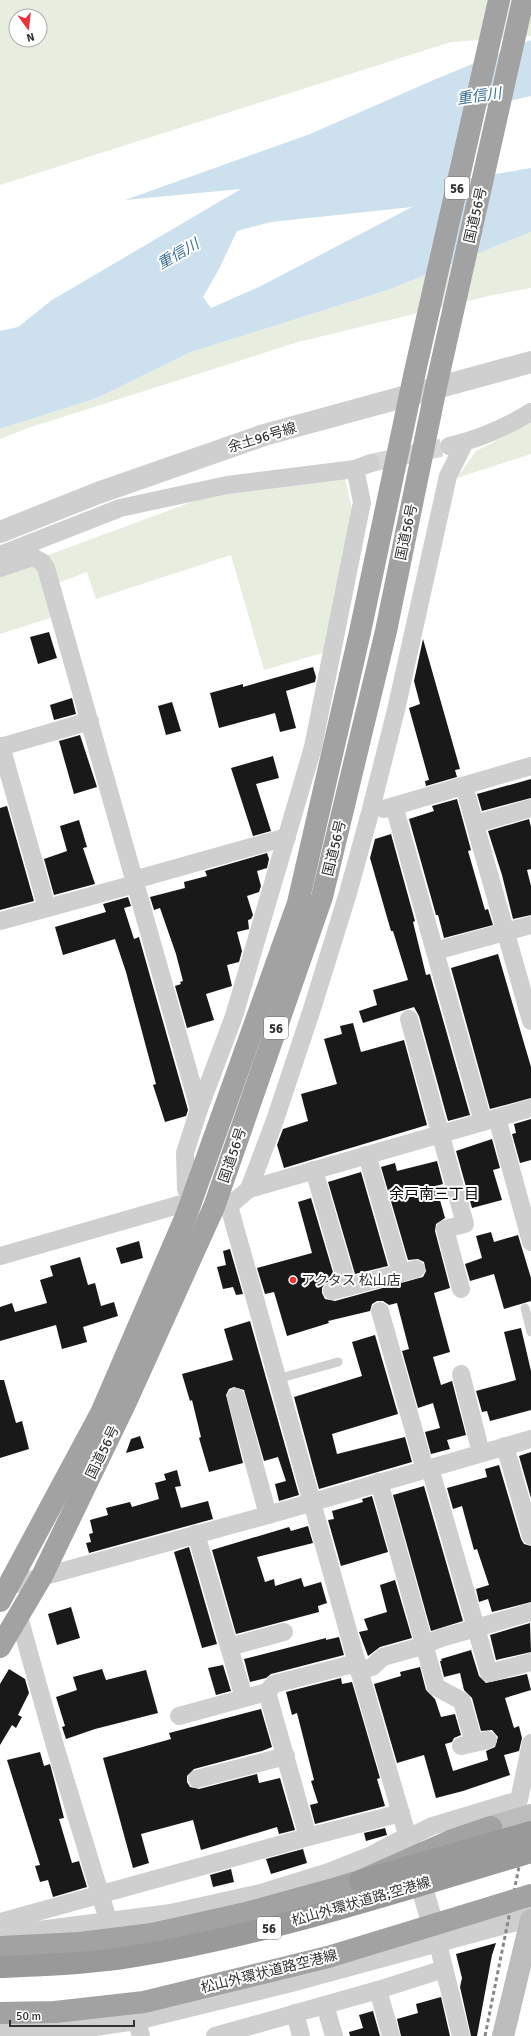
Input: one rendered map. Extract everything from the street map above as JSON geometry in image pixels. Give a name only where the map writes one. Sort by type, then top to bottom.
[{"type":"highway","name":"国道56号","points":[[3,1592],[101,1413],[192,1201],[298,903],[360,632],[412,385],[499,0]]},
{"type":"highway","name":"国道56号","points":[[0,1647],[42,1576],[222,1207],[322,897],[386,631],[438,378],[523,0]]},
{"type":"highway","name":"56","points":[[360,1881],[450,1841],[491,1827]]},
{"type":"highway","name":"56","points":[[3,1940],[80,1943],[152,1934],[246,1913],[531,1832]]},
{"type":"highway","name":"松山外環状道路;空港線","points":[[0,1967],[128,1958],[202,1944],[278,1925],[531,1852]]},
{"type":"highway","name":"松山外環状道路空港線","points":[[0,2013],[55,2012],[144,2002],[328,1957],[531,1895]]},
{"type":"main road","points":[[491,1827],[531,1815]]},
{"type":"main road","points":[[503,2036],[531,1920]]},
{"type":"street","name":"余土96号線","points":[[0,532],[98,493],[412,385],[438,378],[531,362]]},
{"type":"street","points":[[250,1188],[275,1120],[312,1009],[348,893],[396,710],[448,476],[457,444],[506,427],[531,412]]},
{"type":"street","points":[[0,554],[127,506],[227,485],[363,466],[362,502],[313,747],[234,1016],[199,1109],[185,1153],[186,1189],[192,1201],[0,1256]]},
{"type":"street","points":[[0,568],[32,558],[42,562],[46,568],[199,1109]]},
{"type":"street","points":[[47,908],[1,746],[90,721]]},
{"type":"street","points":[[370,813],[531,766]]},
{"type":"street","points":[[464,786],[531,1021]]},
{"type":"street","points":[[394,806],[435,951],[531,1242]]},
{"type":"street","points":[[474,824],[531,808]]},
{"type":"street","points":[[0,921],[287,837]]},
{"type":"street","points":[[435,951],[531,924]]},
{"type":"street","points":[[408,1018],[465,1224],[445,1230],[461,1289]]},
{"type":"street","points":[[461,2036],[437,1940],[277,1379],[222,1207],[250,1188],[531,1108]]},
{"type":"street","points":[[314,1170],[340,1289],[408,1271],[367,1155]]},
{"type":"street","points":[[380,1311],[489,1673],[531,1662]]},
{"type":"street","points":[[461,1374],[481,1453]]},
{"type":"street","points":[[236,1397],[268,1515]]},
{"type":"street","points":[[3,1592],[42,1576],[268,1515],[312,1501],[531,1439]]},
{"type":"street","points":[[505,1446],[531,1536]]},
{"type":"street","points":[[378,1482],[436,1688],[462,1701],[474,1743]]},
{"type":"street","points":[[196,1534],[244,1698]]},
{"type":"street","points":[[179,1716],[267,1692],[274,1684],[358,1667],[372,1667],[383,1658],[441,1638],[531,1612]]},
{"type":"street","points":[[19,1617],[109,1923]]},
{"type":"street","points":[[229,1647],[284,1632]]},
{"type":"street","points":[[267,1692],[308,1837]]},
{"type":"street","points":[[401,1813],[308,1837],[4,1921],[3,1940],[109,1923],[171,1915],[261,1895],[329,1874],[372,1857],[432,1826],[519,1800],[531,1743]]},
{"type":"street","points":[[197,1780],[286,1756]]},
{"type":"street","points":[[0,2031],[56,2034],[139,2028],[295,1980],[437,1940],[531,1916]]},
{"type":"street","points":[[221,2035],[378,1990],[444,1969]]},
{"type":"street","points":[[378,1990],[391,2036]]},
{"type":"street","points":[[325,2005],[334,2036]]},
{"type":"street","points":[[295,2013],[301,2036]]},
{"type":"lane","points":[[525,1308],[531,1332]]},
{"type":"lane","points":[[277,1379],[338,1362]]},
{"type":"shaded area","points":[[0,0],[531,0],[531,36],[451,42],[0,185]]},
{"type":"shaded area","points":[[531,232],[531,288],[493,295],[298,342],[28,428],[0,439],[0,429],[97,398],[191,352],[388,290]]},
{"type":"shaded area","points":[[531,423],[531,454],[457,478],[476,451]]},
{"type":"shaded area","points":[[345,478],[354,518],[326,652],[264,670],[231,555],[96,599],[87,572],[58,583],[48,555],[211,495]]},
{"type":"shaded area","points":[[37,564],[53,617],[0,634],[0,572]]},
{"type":"water","name":"重信川","points":[[531,40],[531,96],[465,111],[449,182],[531,168],[531,232],[388,290],[191,352],[97,398],[0,429],[0,331],[18,327],[52,300],[241,189],[125,200],[310,134],[436,79]],"holes":[[[412,207],[259,287],[211,308],[203,297],[219,269],[237,231],[271,222]]]},
{"type":"building","points":[[49,632],[57,658],[38,664],[30,637]]},
{"type":"building","points":[[423,639],[460,769],[455,770],[457,777],[426,786],[425,781],[429,780],[409,708],[420,704],[414,681]]},
{"type":"building","points":[[313,667],[316,677],[315,682],[286,691],[296,728],[280,732],[275,713],[219,728],[210,693],[243,684],[243,687]]},
{"type":"building","points":[[72,698],[76,714],[54,720],[50,705]]},
{"type":"building","points":[[172,702],[181,731],[166,735],[158,706]]},
{"type":"building","points":[[80,735],[97,787],[74,794],[59,741]]},
{"type":"building","points":[[273,756],[279,778],[256,784],[271,831],[253,836],[231,768]]},
{"type":"building","points":[[531,779],[531,798],[482,811],[477,794]]},
{"type":"building","points":[[457,799],[471,850],[468,851],[485,910],[488,909],[493,925],[444,938],[409,819],[434,811],[432,806]]},
{"type":"building","points":[[7,806],[34,901],[0,910],[0,808]]},
{"type":"building","points":[[529,819],[531,827],[531,869],[527,870],[531,886],[531,915],[513,919],[502,875],[488,831]]},
{"type":"building","points":[[79,820],[87,847],[83,848],[95,884],[54,895],[44,859],[67,851],[60,826]]},
{"type":"building","points":[[391,834],[415,921],[413,922],[426,975],[430,974],[470,1115],[448,1121],[419,1016],[414,1007],[363,1023],[359,1011],[377,1005],[373,990],[408,980],[393,931],[391,931],[370,858],[375,839]]},
{"type":"building","points":[[267,853],[269,859],[267,868],[257,871],[261,886],[259,892],[247,896],[253,915],[251,919],[248,920],[249,929],[237,932],[242,951],[239,962],[227,965],[232,986],[206,994],[214,1020],[187,1028],[175,986],[181,984],[180,982],[183,981],[176,954],[160,908],[154,910],[150,897],[185,888],[184,882],[207,876],[205,871]]},
{"type":"building","points":[[128,897],[131,906],[124,908],[134,939],[139,937],[188,1110],[186,1116],[165,1122],[153,1085],[156,1084],[126,972],[115,939],[63,955],[55,927],[106,912],[103,904]]},
{"type":"building","points":[[498,954],[531,1067],[531,1098],[490,1109],[451,968]]},
{"type":"building","points":[[353,1023],[361,1052],[404,1040],[427,1125],[284,1168],[277,1145],[283,1129],[308,1121],[301,1094],[337,1084],[324,1039],[342,1034],[340,1026]]},
{"type":"building","points":[[531,1119],[531,1160],[520,1163],[512,1134],[516,1133],[514,1124]]},
{"type":"building","points":[[492,1139],[500,1168],[493,1170],[502,1200],[472,1208],[456,1151]]},
{"type":"building","points":[[437,1161],[443,1184],[436,1186],[445,1218],[436,1224],[435,1231],[450,1288],[434,1293],[450,1352],[433,1357],[441,1385],[452,1381],[466,1435],[447,1440],[450,1449],[431,1454],[425,1432],[440,1428],[433,1403],[418,1408],[402,1351],[409,1349],[397,1303],[389,1305],[383,1301],[377,1301],[372,1304],[370,1311],[328,1321],[329,1323],[287,1336],[274,1292],[265,1294],[257,1268],[312,1253],[298,1202],[311,1198],[335,1279],[325,1283],[322,1288],[322,1293],[325,1299],[335,1301],[423,1277],[426,1271],[424,1262],[418,1259],[408,1260],[381,1167],[395,1163],[397,1171]]},
{"type":"building","points":[[361,1172],[388,1266],[355,1274],[328,1182]]},
{"type":"building","points":[[491,1232],[494,1242],[518,1235],[531,1278],[531,1301],[504,1309],[494,1274],[470,1281],[465,1264],[482,1258],[476,1236]]},
{"type":"building","points":[[139,1241],[143,1258],[121,1264],[116,1248]]},
{"type":"building","points":[[230,1249],[243,1294],[236,1295],[233,1287],[223,1289],[217,1267],[226,1265],[223,1251]]},
{"type":"building","points":[[80,1257],[88,1285],[95,1283],[101,1306],[114,1302],[118,1316],[83,1327],[87,1342],[62,1349],[56,1325],[0,1341],[0,1307],[12,1303],[15,1312],[47,1303],[40,1280],[53,1276],[50,1266]]},
{"type":"building","points":[[250,1321],[299,1495],[279,1501],[275,1484],[286,1481],[278,1457],[264,1461],[244,1390],[234,1387],[229,1389],[226,1395],[243,1463],[209,1472],[199,1438],[201,1437],[192,1400],[190,1401],[182,1374],[233,1360],[224,1329]]},
{"type":"building","points":[[521,1328],[531,1371],[531,1410],[490,1421],[487,1411],[482,1412],[476,1391],[516,1380],[504,1332]]},
{"type":"building","points":[[375,1335],[398,1414],[332,1434],[337,1454],[405,1437],[412,1462],[319,1489],[294,1397],[362,1376],[352,1342]]},
{"type":"building","points":[[0,1380],[4,1380],[16,1423],[22,1421],[29,1449],[0,1458]]},
{"type":"building","points":[[140,1436],[144,1448],[126,1453],[131,1439]]},
{"type":"building","points":[[531,1452],[531,1498],[519,1456]]},
{"type":"building","points":[[499,1465],[521,1539],[524,1544],[531,1546],[531,1602],[492,1612],[488,1599],[479,1602],[476,1589],[489,1585],[477,1549],[474,1550],[462,1506],[453,1509],[447,1488],[487,1477],[485,1469]]},
{"type":"building","points":[[177,1470],[181,1486],[175,1487],[181,1508],[208,1501],[213,1519],[89,1553],[86,1543],[91,1542],[89,1534],[93,1533],[90,1520],[108,1515],[106,1508],[130,1502],[132,1507],[159,1499],[155,1483],[166,1480],[164,1474]]},
{"type":"building","points":[[424,1486],[463,1621],[431,1631],[393,1495]]},
{"type":"building","points":[[372,1496],[388,1552],[341,1566],[328,1520],[334,1519],[332,1511],[363,1502],[362,1499]]},
{"type":"building","points":[[308,1526],[313,1543],[257,1557],[265,1582],[274,1579],[275,1586],[301,1578],[304,1587],[321,1582],[327,1603],[318,1606],[319,1612],[236,1634],[212,1550],[289,1527],[291,1531]]},
{"type":"building","points":[[189,1547],[217,1644],[202,1648],[174,1552]]},
{"type":"building","points":[[395,1580],[412,1638],[380,1647],[368,1656],[359,1632],[368,1630],[364,1619],[387,1612],[380,1585]]},
{"type":"building","points":[[71,1607],[80,1638],[57,1645],[48,1614]]},
{"type":"building","points":[[530,1623],[531,1652],[496,1660],[490,1635]]},
{"type":"building","points":[[339,1637],[344,1655],[271,1674],[266,1678],[250,1682],[244,1659],[326,1638],[326,1640]]},
{"type":"building","points":[[471,1650],[479,1676],[486,1683],[527,1674],[531,1690],[505,1698],[514,1728],[519,1726],[522,1738],[519,1751],[504,1755],[510,1775],[463,1791],[436,1798],[424,1755],[397,1763],[374,1684],[401,1676],[400,1672],[420,1667],[426,1690],[435,1699],[441,1717],[455,1714],[461,1735],[454,1738],[452,1742],[445,1744],[453,1771],[488,1760],[486,1751],[495,1747],[498,1737],[492,1730],[481,1731],[472,1698],[464,1690],[460,1673],[444,1677],[440,1661],[442,1661],[441,1659]]},
{"type":"building","points":[[223,1665],[231,1691],[216,1695],[208,1668]]},
{"type":"building","points":[[9,1669],[25,1679],[29,1693],[18,1715],[22,1717],[16,1728],[12,1725],[0,1745],[0,1684]]},
{"type":"building","points":[[102,1669],[106,1680],[146,1670],[158,1713],[95,1729],[66,1739],[62,1727],[65,1726],[56,1697],[77,1690],[73,1677]]},
{"type":"building","points":[[341,1678],[342,1684],[352,1682],[380,1778],[377,1779],[385,1806],[315,1824],[310,1805],[318,1803],[311,1781],[314,1780],[297,1713],[292,1715],[286,1692]]},
{"type":"building","points":[[261,1709],[272,1747],[194,1769],[187,1776],[187,1782],[190,1787],[199,1789],[257,1774],[259,1783],[280,1778],[295,1830],[279,1834],[277,1827],[201,1850],[193,1820],[141,1834],[149,1863],[133,1868],[103,1758],[171,1739],[169,1733]]},
{"type":"building","points":[[40,1752],[44,1766],[50,1764],[64,1818],[59,1819],[72,1863],[79,1861],[87,1887],[53,1897],[48,1880],[40,1882],[35,1866],[40,1865],[7,1760]]},
{"type":"building","points":[[385,1828],[387,1835],[366,1841],[364,1833]]},
{"type":"building","points":[[303,1849],[307,1863],[271,1874],[266,1859]]},
{"type":"building","points":[[231,1869],[234,1882],[213,1887],[210,1875]]},
{"type":"building","points":[[496,1943],[492,1955],[477,2036],[471,2036],[460,1987],[462,1978],[456,1954]]},
{"type":"building","points":[[441,1997],[450,2036],[401,2036],[397,2019],[418,2013],[416,2004]]},
{"type":"building","points":[[373,2011],[380,2036],[350,2036],[349,2032],[363,2028],[359,2015]]},
{"type":"tunnel","points":[[371,463],[449,446]]},
{"type":"railway","points":[[485,2036],[531,1807]]},
{"type":"place","name":"アクタス 松山店","points":[[293,1280]]},
{"type":"district","name":"余戸南三丁目","points":[[434,1194]]}]
